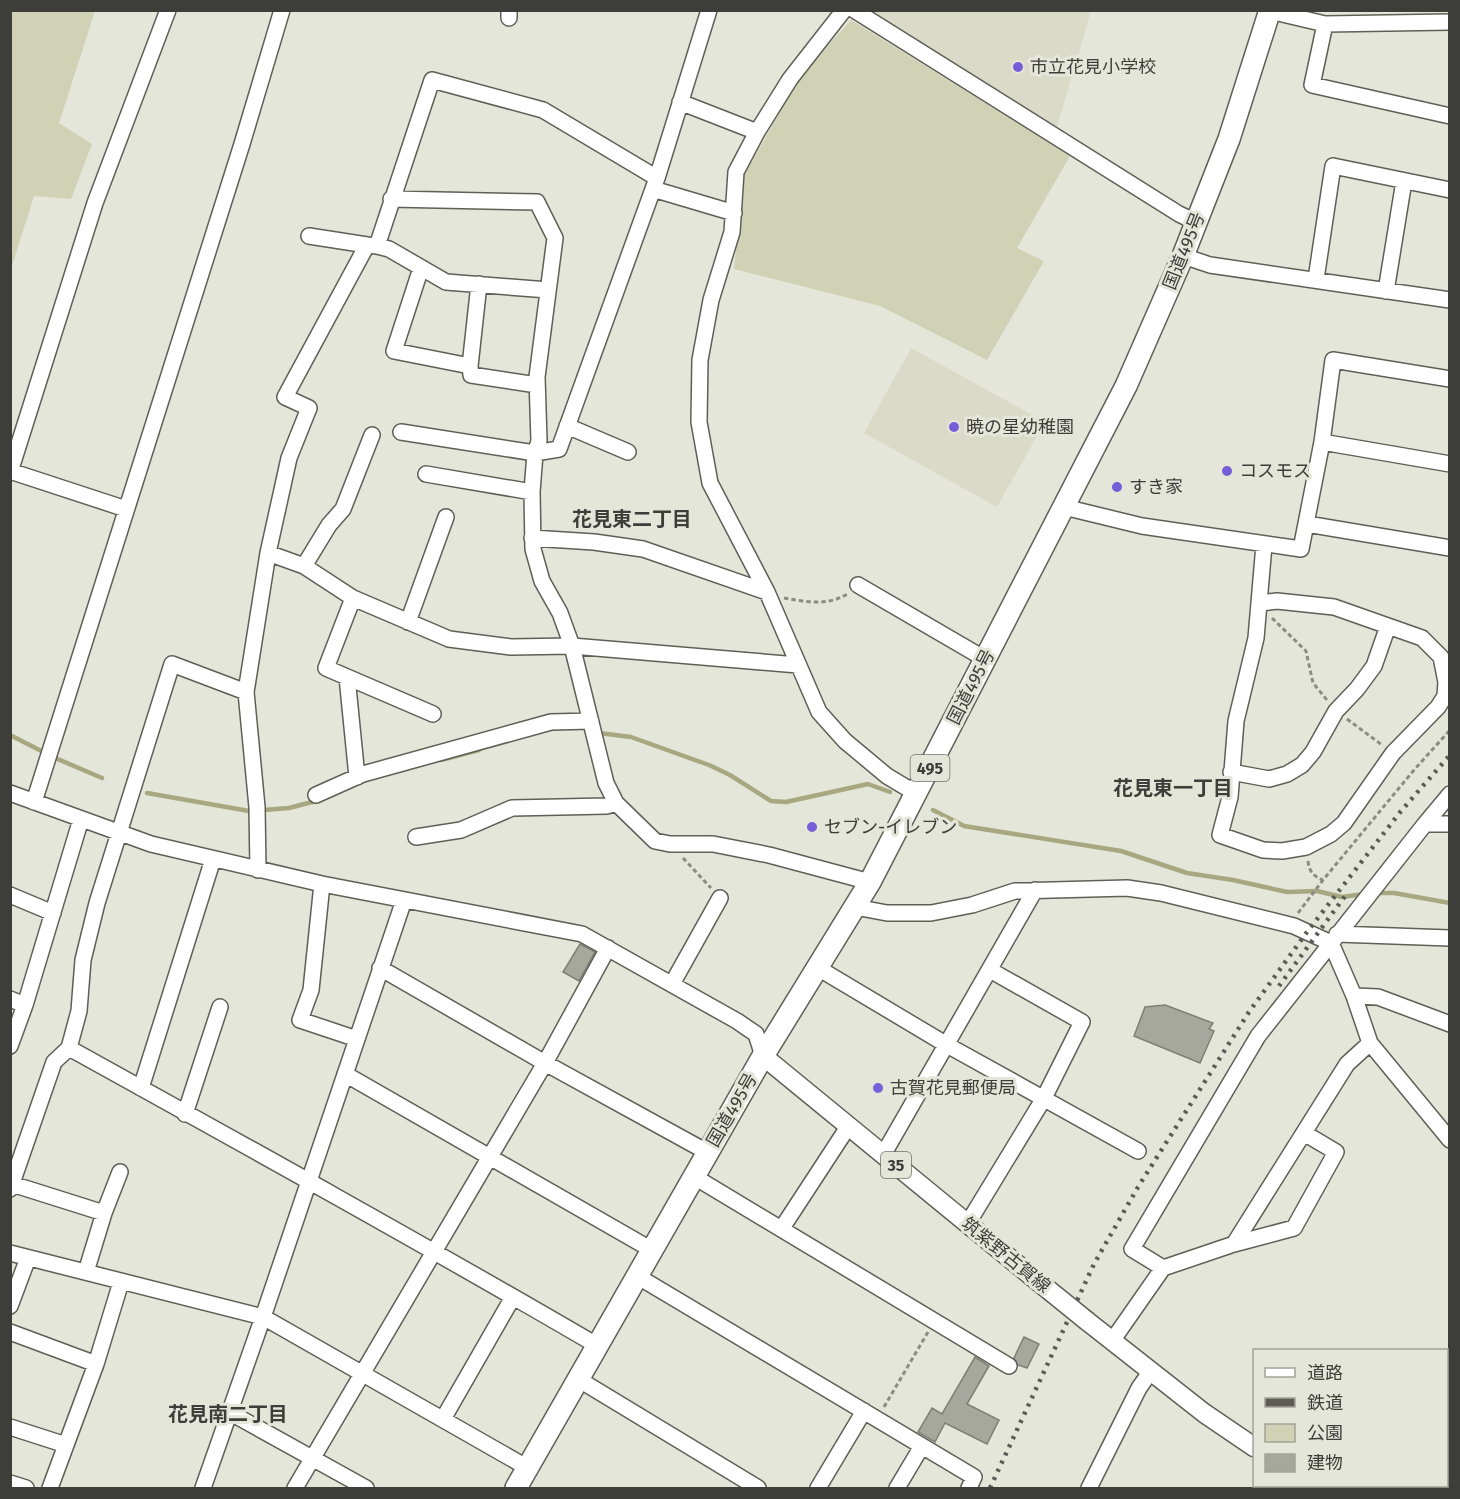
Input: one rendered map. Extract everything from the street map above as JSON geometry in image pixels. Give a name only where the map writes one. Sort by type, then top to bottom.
[{"type":"highway","name":"国道495号","points":[[516,1488],[763,1056],[870,882],[1126,386],[1184,256],[1229,139],[1270,11]]},
{"type":"main road","name":"筑紫野古賀線","points":[[763,1056],[1112,1341],[1204,1413],[1253,1446]]},
{"type":"street","points":[[126,509],[11,472],[95,203],[168,10]]},
{"type":"street","points":[[34,802],[242,144],[282,10]]},
{"type":"street","points":[[401,432],[535,453],[559,449],[655,184],[709,10]]},
{"type":"street","points":[[844,10],[790,79],[757,132],[736,172],[732,232],[711,300],[700,360],[699,422],[710,483],[767,592],[819,712],[830,727],[887,776],[917,794]]},
{"type":"street","points":[[854,10],[1179,214],[1196,222]]},
{"type":"street","points":[[1270,11],[1325,24],[1449,22]]},
{"type":"street","points":[[1325,24],[1312,85],[1449,116]]},
{"type":"street","points":[[258,870],[257,807],[246,692],[268,553],[288,458],[309,408],[285,397],[372,245],[391,199],[432,80],[543,110],[655,184],[734,213]]},
{"type":"street","points":[[680,102],[757,132]]},
{"type":"street","points":[[1316,279],[1333,166],[1449,190]]},
{"type":"street","points":[[1386,291],[1404,181]]},
{"type":"street","points":[[391,199],[537,202],[555,238],[537,385],[539,441],[535,453],[532,492],[532,538],[542,581],[560,613],[572,646],[606,783],[616,803],[655,841],[670,844],[713,844],[769,855],[870,882]]},
{"type":"street","points":[[309,236],[389,249],[446,282],[548,290]]},
{"type":"street","points":[[1184,256],[1210,265],[1449,300]]},
{"type":"street","points":[[421,268],[394,351],[470,366]]},
{"type":"street","points":[[479,284],[471,375],[537,385]]},
{"type":"street","points":[[1064,507],[1142,526],[1302,549],[1322,442],[1333,360],[1449,380]]},
{"type":"street","points":[[567,426],[628,452]]},
{"type":"street","points":[[304,566],[329,525],[343,509],[372,435]]},
{"type":"street","points":[[1322,442],[1449,464]]},
{"type":"street","points":[[426,474],[532,492]]},
{"type":"street","points":[[408,622],[446,517]]},
{"type":"street","points":[[1307,524],[1449,548]]},
{"type":"street","points":[[532,538],[594,542],[643,549],[767,592]]},
{"type":"street","points":[[1260,603],[1277,601],[1334,607],[1422,638],[1445,656],[1446,682],[1444,696],[1438,707],[1393,753],[1344,823],[1331,834],[1306,847],[1282,851],[1263,850],[1220,835],[1230,796],[1236,721],[1257,638],[1264,545]]},
{"type":"street","points":[[268,553],[304,566],[353,598],[449,639],[511,647],[572,646],[798,665]]},
{"type":"street","points":[[858,585],[985,659]]},
{"type":"street","points":[[353,598],[326,668],[433,714]]},
{"type":"street","points":[[1231,772],[1269,779],[1287,774],[1302,765],[1313,752],[1336,711],[1374,666],[1388,626]]},
{"type":"street","points":[[104,1213],[11,1186],[54,1062],[69,1048],[79,1011],[83,960],[97,903],[172,664],[246,692]]},
{"type":"street","points":[[347,677],[357,777]]},
{"type":"street","points":[[316,795],[357,777],[551,722],[591,721]]},
{"type":"street","points":[[10,793],[151,844],[322,884],[582,934],[737,1021],[756,1034],[763,1056]]},
{"type":"street","points":[[1163,1268],[1132,1249],[1258,1036],[1449,794]]},
{"type":"street","points":[[416,837],[461,830],[512,808],[607,806],[616,803]]},
{"type":"street","points":[[10,1046],[18,1002],[53,913],[81,819]]},
{"type":"street","points":[[1425,824],[1449,824]]},
{"type":"street","points":[[141,1088],[213,859]]},
{"type":"street","points":[[322,884],[311,990],[300,1020],[357,1039]]},
{"type":"street","points":[[855,907],[887,913],[931,913],[972,905],[1015,891],[1086,887],[1127,888],[1161,893],[1294,926],[1334,939],[1449,938]]},
{"type":"street","points":[[883,1155],[1035,890]]},
{"type":"street","points":[[10,895],[53,913]]},
{"type":"street","points":[[672,984],[720,898]]},
{"type":"street","points":[[203,1488],[404,900]]},
{"type":"street","points":[[1334,939],[1370,1043],[1449,1140]]},
{"type":"street","points":[[295,1488],[490,1158],[608,948]]},
{"type":"street","points":[[380,969],[707,1152]]},
{"type":"street","points":[[818,969],[947,1045],[1138,1151]]},
{"type":"street","points":[[968,1223],[1044,1098],[1082,1022],[990,970]]},
{"type":"street","points":[[1354,996],[1378,997],[1449,1024]]},
{"type":"street","points":[[185,1114],[220,1007]]},
{"type":"street","points":[[1234,1244],[1347,1064],[1370,1043]]},
{"type":"street","points":[[69,1048],[185,1114],[309,1180],[598,1346]]},
{"type":"street","points":[[345,1074],[652,1250]]},
{"type":"street","points":[[782,1228],[848,1127]]},
{"type":"street","points":[[1112,1341],[1163,1268],[1234,1244],[1294,1228],[1336,1152],[1304,1133]]},
{"type":"street","points":[[86,1272],[104,1213],[120,1172]]},
{"type":"street","points":[[693,1176],[1010,1365]]},
{"type":"street","points":[[10,1253],[263,1317],[528,1468]]},
{"type":"street","points":[[10,1306],[28,1258]]},
{"type":"street","points":[[637,1276],[974,1478],[969,1488]]},
{"type":"street","points":[[50,1488],[96,1364],[121,1282]]},
{"type":"street","points":[[443,1419],[513,1297]]},
{"type":"street","points":[[10,1332],[96,1364]]},
{"type":"street","points":[[1089,1488],[1139,1388],[1151,1371]]},
{"type":"street","points":[[578,1379],[756,1488]]},
{"type":"street","points":[[229,1412],[366,1488]]},
{"type":"street","points":[[818,1488],[870,1415]]},
{"type":"street","points":[[10,1427],[66,1445]]},
{"type":"street","points":[[897,1488],[922,1446]]},
{"type":"street","points":[[10,1483],[26,1488]]},
{"type":"path","points":[[767,592],[787,599],[837,601],[858,585]]},
{"type":"path","points":[[1260,603],[1276,623],[1306,651],[1313,683],[1336,711],[1393,753]]},
{"type":"path","points":[[1305,906],[1321,882],[1449,730]]},
{"type":"path","points":[[670,844],[720,898]]},
{"type":"path","points":[[1306,847],[1309,869],[1321,882]]},
{"type":"path","points":[[870,1415],[935,1320]]},
{"type":"shaded area","name":"市立花見小学校","points":[[870,11],[1091,11],[1057,127]]},
{"type":"shaded area","name":"暁の星幼稚園","points":[[911,348],[1045,422],[997,507],[864,433]]},
{"type":"green space","points":[[11,10],[95,11],[59,123],[92,144],[71,199],[34,196],[11,269]]},
{"type":"green space","points":[[851,20],[1070,156],[1017,248],[1044,261],[987,360],[880,306],[734,269],[744,176],[799,78]]},
{"type":"building","points":[[580,944],[595,952],[579,981],[563,972]]},
{"type":"building","points":[[1165,1005],[1213,1023],[1209,1029],[1214,1031],[1200,1063],[1134,1036],[1145,1007]]},
{"type":"building","points":[[1024,1337],[1039,1344],[1027,1368],[1018,1365],[1014,1358]]},
{"type":"building","points":[[975,1357],[989,1366],[967,1404],[999,1420],[987,1444],[945,1423],[935,1442],[918,1432],[932,1408],[942,1414]]},
{"type":"waterway","points":[[599,733],[631,737],[709,765],[730,775],[771,801],[786,802],[868,784],[890,792]]},
{"type":"waterway","points":[[10,735],[102,778]]},
{"type":"waterway","points":[[441,760],[479,750]]},
{"type":"waterway","points":[[147,793],[249,811]]},
{"type":"waterway","points":[[264,810],[289,808],[320,800]]},
{"type":"waterway","points":[[933,810],[964,826],[1121,851],[1187,873],[1287,892],[1317,891],[1342,897],[1364,894]]},
{"type":"waterway","points":[[1375,893],[1394,893],[1450,903]]},
{"type":"railway","points":[[990,1488],[1094,1264],[1138,1187],[1249,1012],[1307,932],[1401,811],[1450,755]]},
{"type":"railway","points":[[1279,986],[1348,892]]},
{"type":"place","name":"市立花見小学校","points":[[1018,67]]},
{"type":"place","name":"暁の星幼稚園","points":[[954,427]]},
{"type":"place","name":"コスモス","points":[[1227,471]]},
{"type":"place","name":"すき家","points":[[1117,487]]},
{"type":"place","name":"セブン-イレブン","points":[[812,827]]},
{"type":"place","name":"古賀花見郵便局","points":[[878,1088]]},
{"type":"district","name":"花見東二丁目","points":[[632,519]]},
{"type":"district","name":"花見東一丁目","points":[[1173,788]]},
{"type":"district","name":"花見南二丁目","points":[[228,1414]]}]
